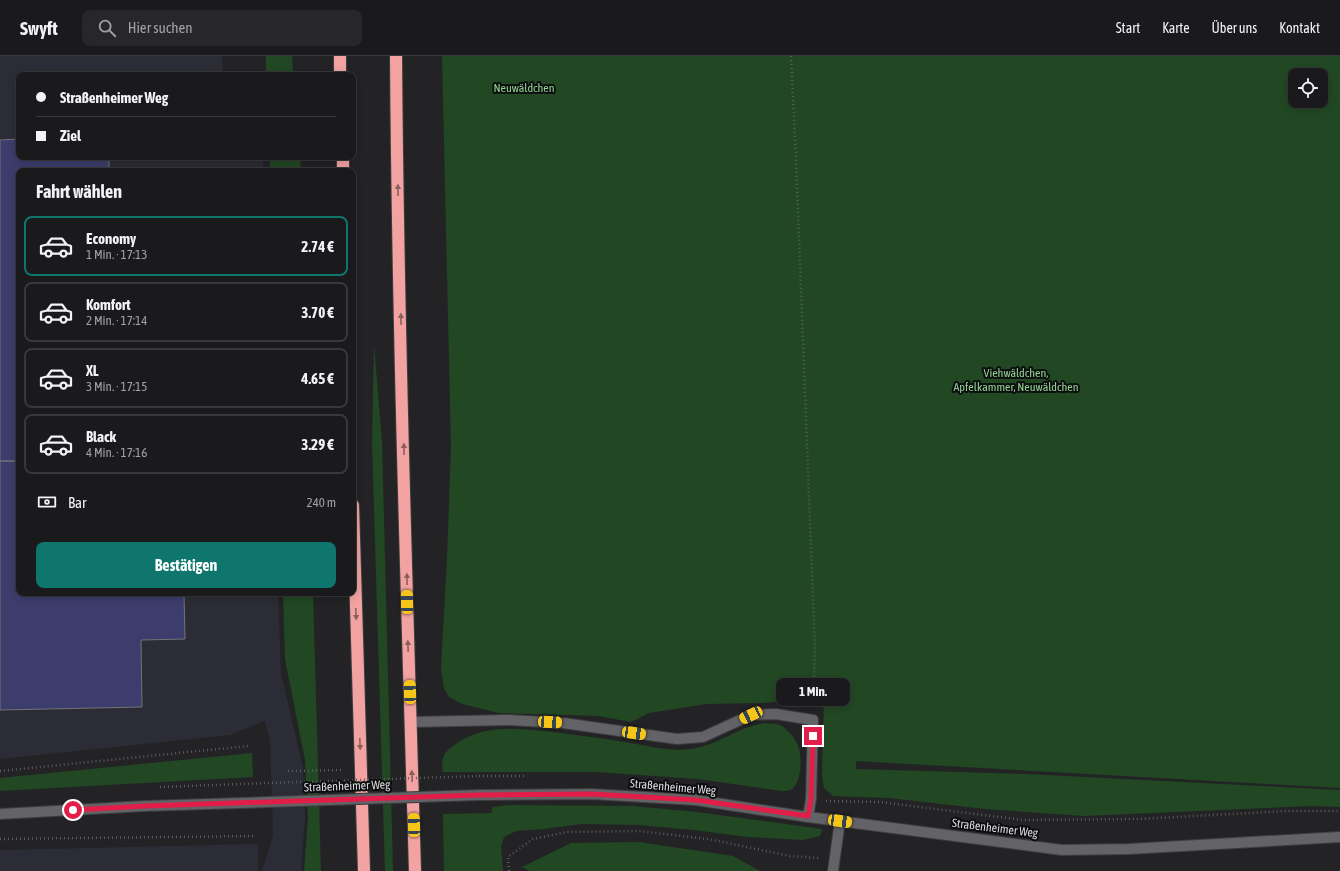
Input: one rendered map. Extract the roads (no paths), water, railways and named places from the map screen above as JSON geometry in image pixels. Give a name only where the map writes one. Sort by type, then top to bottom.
[{"type":"highway","points":[[340,56],[340,72]]},
{"type":"highway","points":[[396,56],[410,722],[415,871]]},
{"type":"highway","points":[[356,596],[364,871]]},
{"type":"street","points":[[410,722],[508,720],[564,723],[677,739],[704,736],[751,715],[776,714],[813,720],[811,799],[808,816]]},
{"type":"street","name":"Straßenheimer Weg","points":[[0,814],[145,806],[479,795],[591,794],[704,802],[1062,850],[1129,849],[1340,837]]},
{"type":"street","points":[[832,871],[840,821]]},
{"type":"park label","name":"Neuwäldchen","points":[[524,88]]},
{"type":"park label","name":"Viehwäldchen, Apfelkammer, Neuwäldchen","points":[[1016,380]]}]
